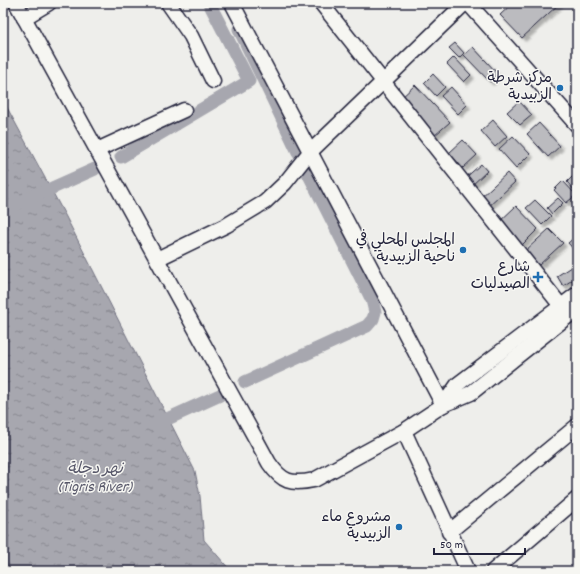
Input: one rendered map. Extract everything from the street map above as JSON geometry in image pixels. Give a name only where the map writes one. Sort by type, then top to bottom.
[{"type":"street","points":[[16,3],[277,474],[289,482],[301,483],[314,480],[404,431],[443,405],[471,393],[577,309]]},
{"type":"street","points":[[24,18],[49,3]]},
{"type":"street","points":[[168,3],[191,36],[213,81]]},
{"type":"street","points":[[232,3],[309,153],[443,405]]},
{"type":"street","points":[[321,3],[561,306]]},
{"type":"street","points":[[157,259],[228,225],[266,202],[285,183],[309,153],[467,3],[577,125]]},
{"type":"street","points":[[97,150],[184,110]]},
{"type":"street","points":[[443,405],[458,384],[577,294]]},
{"type":"street","points":[[449,532],[577,426]]},
{"type":"street","points":[[404,431],[468,571]]},
{"type":"street","points":[[493,571],[577,499]]},
{"type":"water","name":"نهر دجلة (Tigris River)","points":[[3,100],[66,217],[195,471],[200,496],[204,540],[231,571],[3,571]]},
{"type":"building","points":[[513,3],[560,3],[522,38],[500,15]]},
{"type":"building","points":[[455,43],[464,53],[459,58],[449,48]]},
{"type":"building","points":[[473,47],[498,74],[490,82],[464,55]]},
{"type":"building","points":[[454,57],[471,75],[464,82],[447,64]]},
{"type":"building","points":[[433,74],[445,87],[436,96],[424,83]]},
{"type":"building","points":[[415,85],[450,122],[434,136],[400,99]]},
{"type":"building","points":[[451,87],[467,105],[458,114],[441,96]]},
{"type":"building","points":[[519,101],[532,115],[520,125],[507,112]]},
{"type":"building","points":[[493,120],[507,136],[495,147],[481,131]]},
{"type":"building","points":[[539,123],[560,146],[548,157],[527,134]]},
{"type":"building","points":[[513,136],[530,154],[516,168],[499,149]]},
{"type":"building","points":[[463,140],[477,155],[463,168],[449,153]]},
{"type":"building","points":[[481,164],[487,171],[470,187],[463,180]]},
{"type":"building","points":[[577,172],[577,193],[567,182]]},
{"type":"building","points":[[507,173],[515,182],[487,208],[479,199]]},
{"type":"building","points":[[563,181],[576,195],[566,203],[554,190]]},
{"type":"building","points":[[558,198],[563,203],[552,214],[547,208]]},
{"type":"building","points":[[535,200],[551,216],[542,225],[526,208]]},
{"type":"building","points":[[516,206],[538,229],[520,247],[498,223]]},
{"type":"building","points":[[549,229],[563,243],[539,265],[525,251]]},
{"type":"building","points":[[577,235],[577,253],[568,243]]},
{"type":"building","points":[[577,263],[577,277],[563,286],[557,276]]},
{"type":"waterway","points":[[121,157],[249,81],[209,3]]},
{"type":"waterway","points":[[239,29],[298,152]]},
{"type":"waterway","points":[[3,210],[95,169]]},
{"type":"waterway","points":[[245,382],[367,326],[373,319],[375,312],[372,300],[307,171]]},
{"type":"waterway","points":[[154,425],[220,395]]},
{"type":"place","name":"مركز شرطة الزبيدية","points":[[560,88]]},
{"type":"place","name":"المجلس المحلي في ناحية الزبيدية","points":[[463,250]]},
{"type":"place","name":"شارع الصيدليات","points":[[538,277]]},
{"type":"place","name":"مشروع ماء الزبيدية","points":[[399,527]]}]
